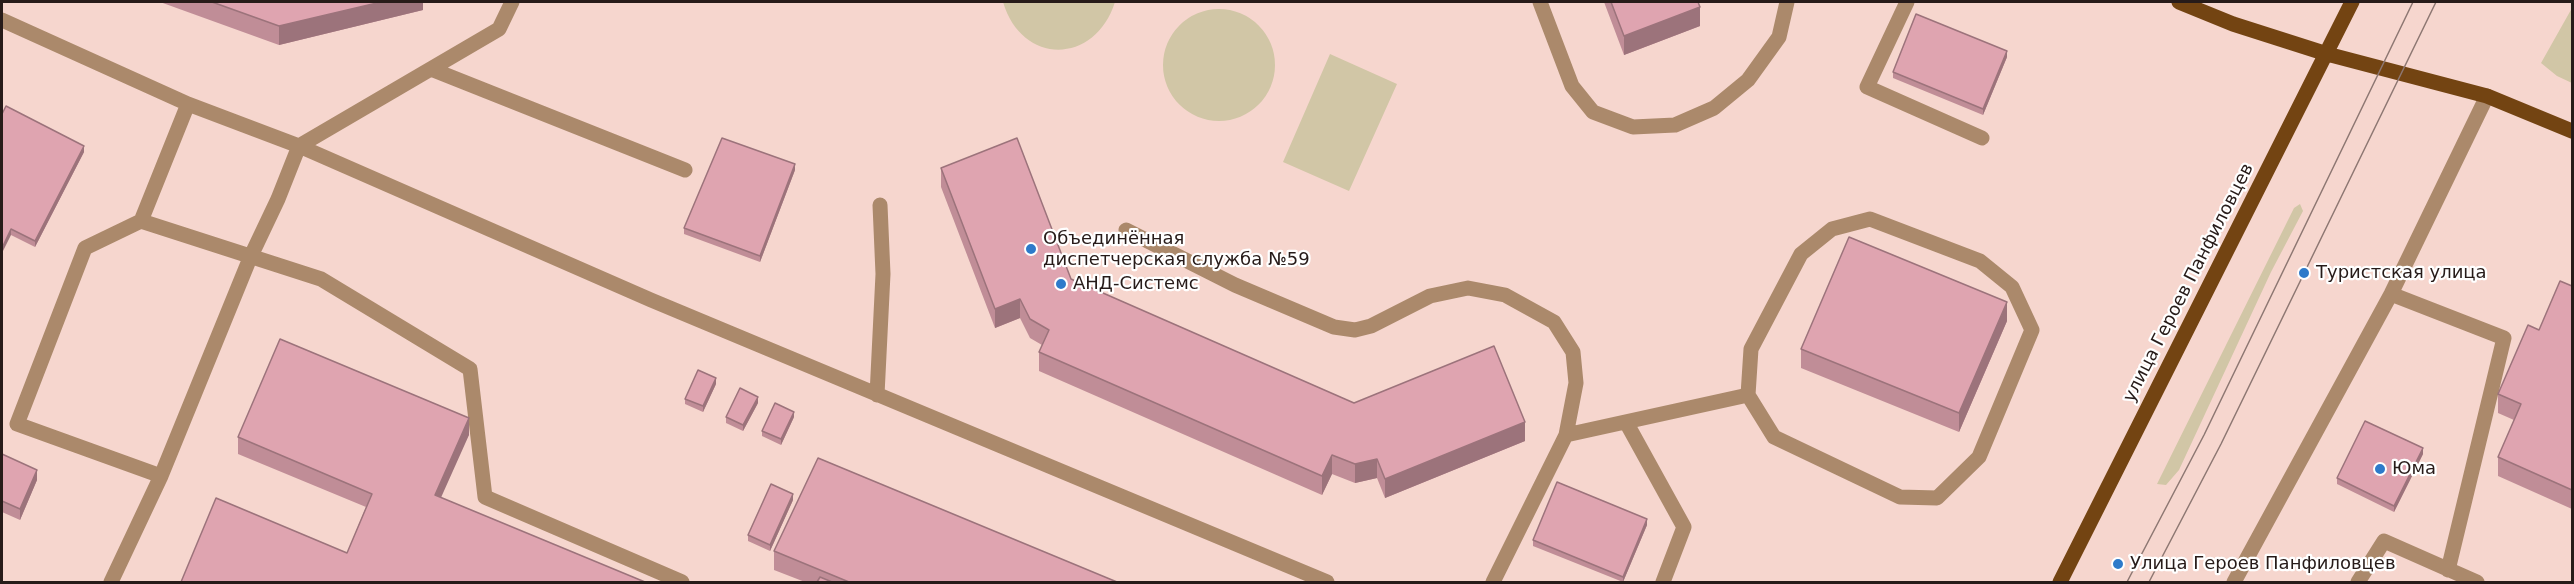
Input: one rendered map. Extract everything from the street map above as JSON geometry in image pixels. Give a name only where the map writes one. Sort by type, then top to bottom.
[{"type":"main road","points":[[2179,2],[2233,24],[2327,54],[2487,96],[2572,131]]},
{"type":"main road","name":"улица Героев Панфиловцев","points":[[2060,582],[2352,2]]},
{"type":"street","points":[[111,582],[160,477],[250,258],[278,199],[299,146],[500,29],[512,2]]},
{"type":"street","points":[[1540,2],[1572,86],[1593,112],[1633,127],[1675,125],[1714,108],[1748,80],[1779,37],[1787,2]]},
{"type":"street","points":[[1907,2],[1867,87],[1982,138]]},
{"type":"street","points":[[2,20],[188,104],[299,146],[651,300],[1327,582]]},
{"type":"street","points":[[431,69],[685,170]]},
{"type":"street","points":[[2234,582],[2391,294],[2487,96]]},
{"type":"street","points":[[160,477],[17,423],[85,248],[141,221],[188,104]]},
{"type":"street","points":[[878,395],[883,274],[880,205]]},
{"type":"street","points":[[1870,219],[1980,261],[2012,286],[2032,330],[1979,457],[1937,498],[1900,497],[1774,437],[1748,395],[1751,349],[1801,254],[1832,229],[1870,219]]},
{"type":"street","points":[[141,221],[321,279],[470,369],[485,497],[682,582]]},
{"type":"street","points":[[1126,230],[1235,285],[1334,327],[1355,330],[1371,326],[1430,296],[1468,288],[1505,295],[1554,322],[1573,352],[1576,383],[1566,435],[1493,582]]},
{"type":"street","points":[[2391,294],[2504,338],[2448,570]]},
{"type":"street","points":[[1566,435],[1748,395]]},
{"type":"street","points":[[1626,422],[1684,527],[1663,582]]},
{"type":"street","points":[[2358,582],[2384,541],[2477,582]]},
{"type":"shaded area","points":[[1003,2],[1115,2],[1105,23],[1092,38],[1076,47],[1059,50],[1042,47],[1026,38],[1012,23]]},
{"type":"shaded area","points":[[2572,8],[2572,83],[2557,76],[2541,63]]},
{"type":"shaded area","points":[[1219,9],[1241,13],[1259,25],[1271,43],[1275,65],[1271,87],[1259,105],[1241,117],[1219,121],[1197,117],[1179,105],[1167,87],[1163,65],[1167,43],[1179,25],[1197,13]]},
{"type":"shaded area","points":[[1330,54],[1397,84],[1349,191],[1283,162]]},
{"type":"shaded area","points":[[2300,204],[2303,211],[2271,272],[2179,470],[2166,485],[2157,484],[2294,208]]},
{"type":"building","points":[[212,2],[381,2],[279,26]]},
{"type":"building","points":[[1611,2],[1698,2],[1700,7],[1624,36]]},
{"type":"building","points":[[1916,14],[2007,51],[1983,109],[1893,72]]},
{"type":"building","points":[[6,106],[84,146],[35,241],[11,229],[2,248],[2,114]]},
{"type":"building","points":[[722,138],[795,164],[760,256],[684,228]]},
{"type":"building","points":[[1017,138],[1071,279],[1354,403],[1494,346],[1525,422],[1385,479],[1377,459],[1355,464],[1332,455],[1322,476],[1039,352],[1049,330],[1030,319],[1020,299],[995,309],[941,168]]},
{"type":"building","points":[[1849,237],[2007,302],[1959,413],[1801,349]]},
{"type":"building","points":[[2560,281],[2572,286],[2572,490],[2498,457],[2521,404],[2498,394],[2528,325],[2539,330]]},
{"type":"building","points":[[280,339],[469,418],[435,495],[645,582],[181,582],[216,498],[347,553],[372,494],[238,437]]},
{"type":"building","points":[[698,370],[716,378],[703,406],[685,399]]},
{"type":"building","points":[[740,388],[758,397],[743,425],[726,417]]},
{"type":"building","points":[[775,403],[794,412],[781,439],[762,431]]},
{"type":"building","name":"Юма","points":[[2365,421],[2423,448],[2394,506],[2337,478]]},
{"type":"building","points":[[2,454],[37,470],[20,509],[2,501]]},
{"type":"building","points":[[818,458],[1117,582],[849,582],[774,551]]},
{"type":"building","points":[[1557,482],[1647,519],[1623,577],[1533,540]]},
{"type":"building","points":[[771,484],[793,494],[770,545],[748,535]]},
{"type":"building","points":[[820,577],[832,582],[817,582]]},
{"type":"tram line","points":[[2127,582],[2204,435],[2413,2]]},
{"type":"tram line","points":[[2149,582],[2221,444],[2436,2]]},
{"type":"place","name":"Объединённая диспетчерская служба №59","points":[[1031,249]]},
{"type":"place","name":"Туристская улица","points":[[2304,273]]},
{"type":"place","name":"АНД-Системс","points":[[1061,284]]},
{"type":"place","name":"Юма","points":[[2380,469]]},
{"type":"place","name":"Улица Героев Панфиловцев","points":[[2118,564]]}]
